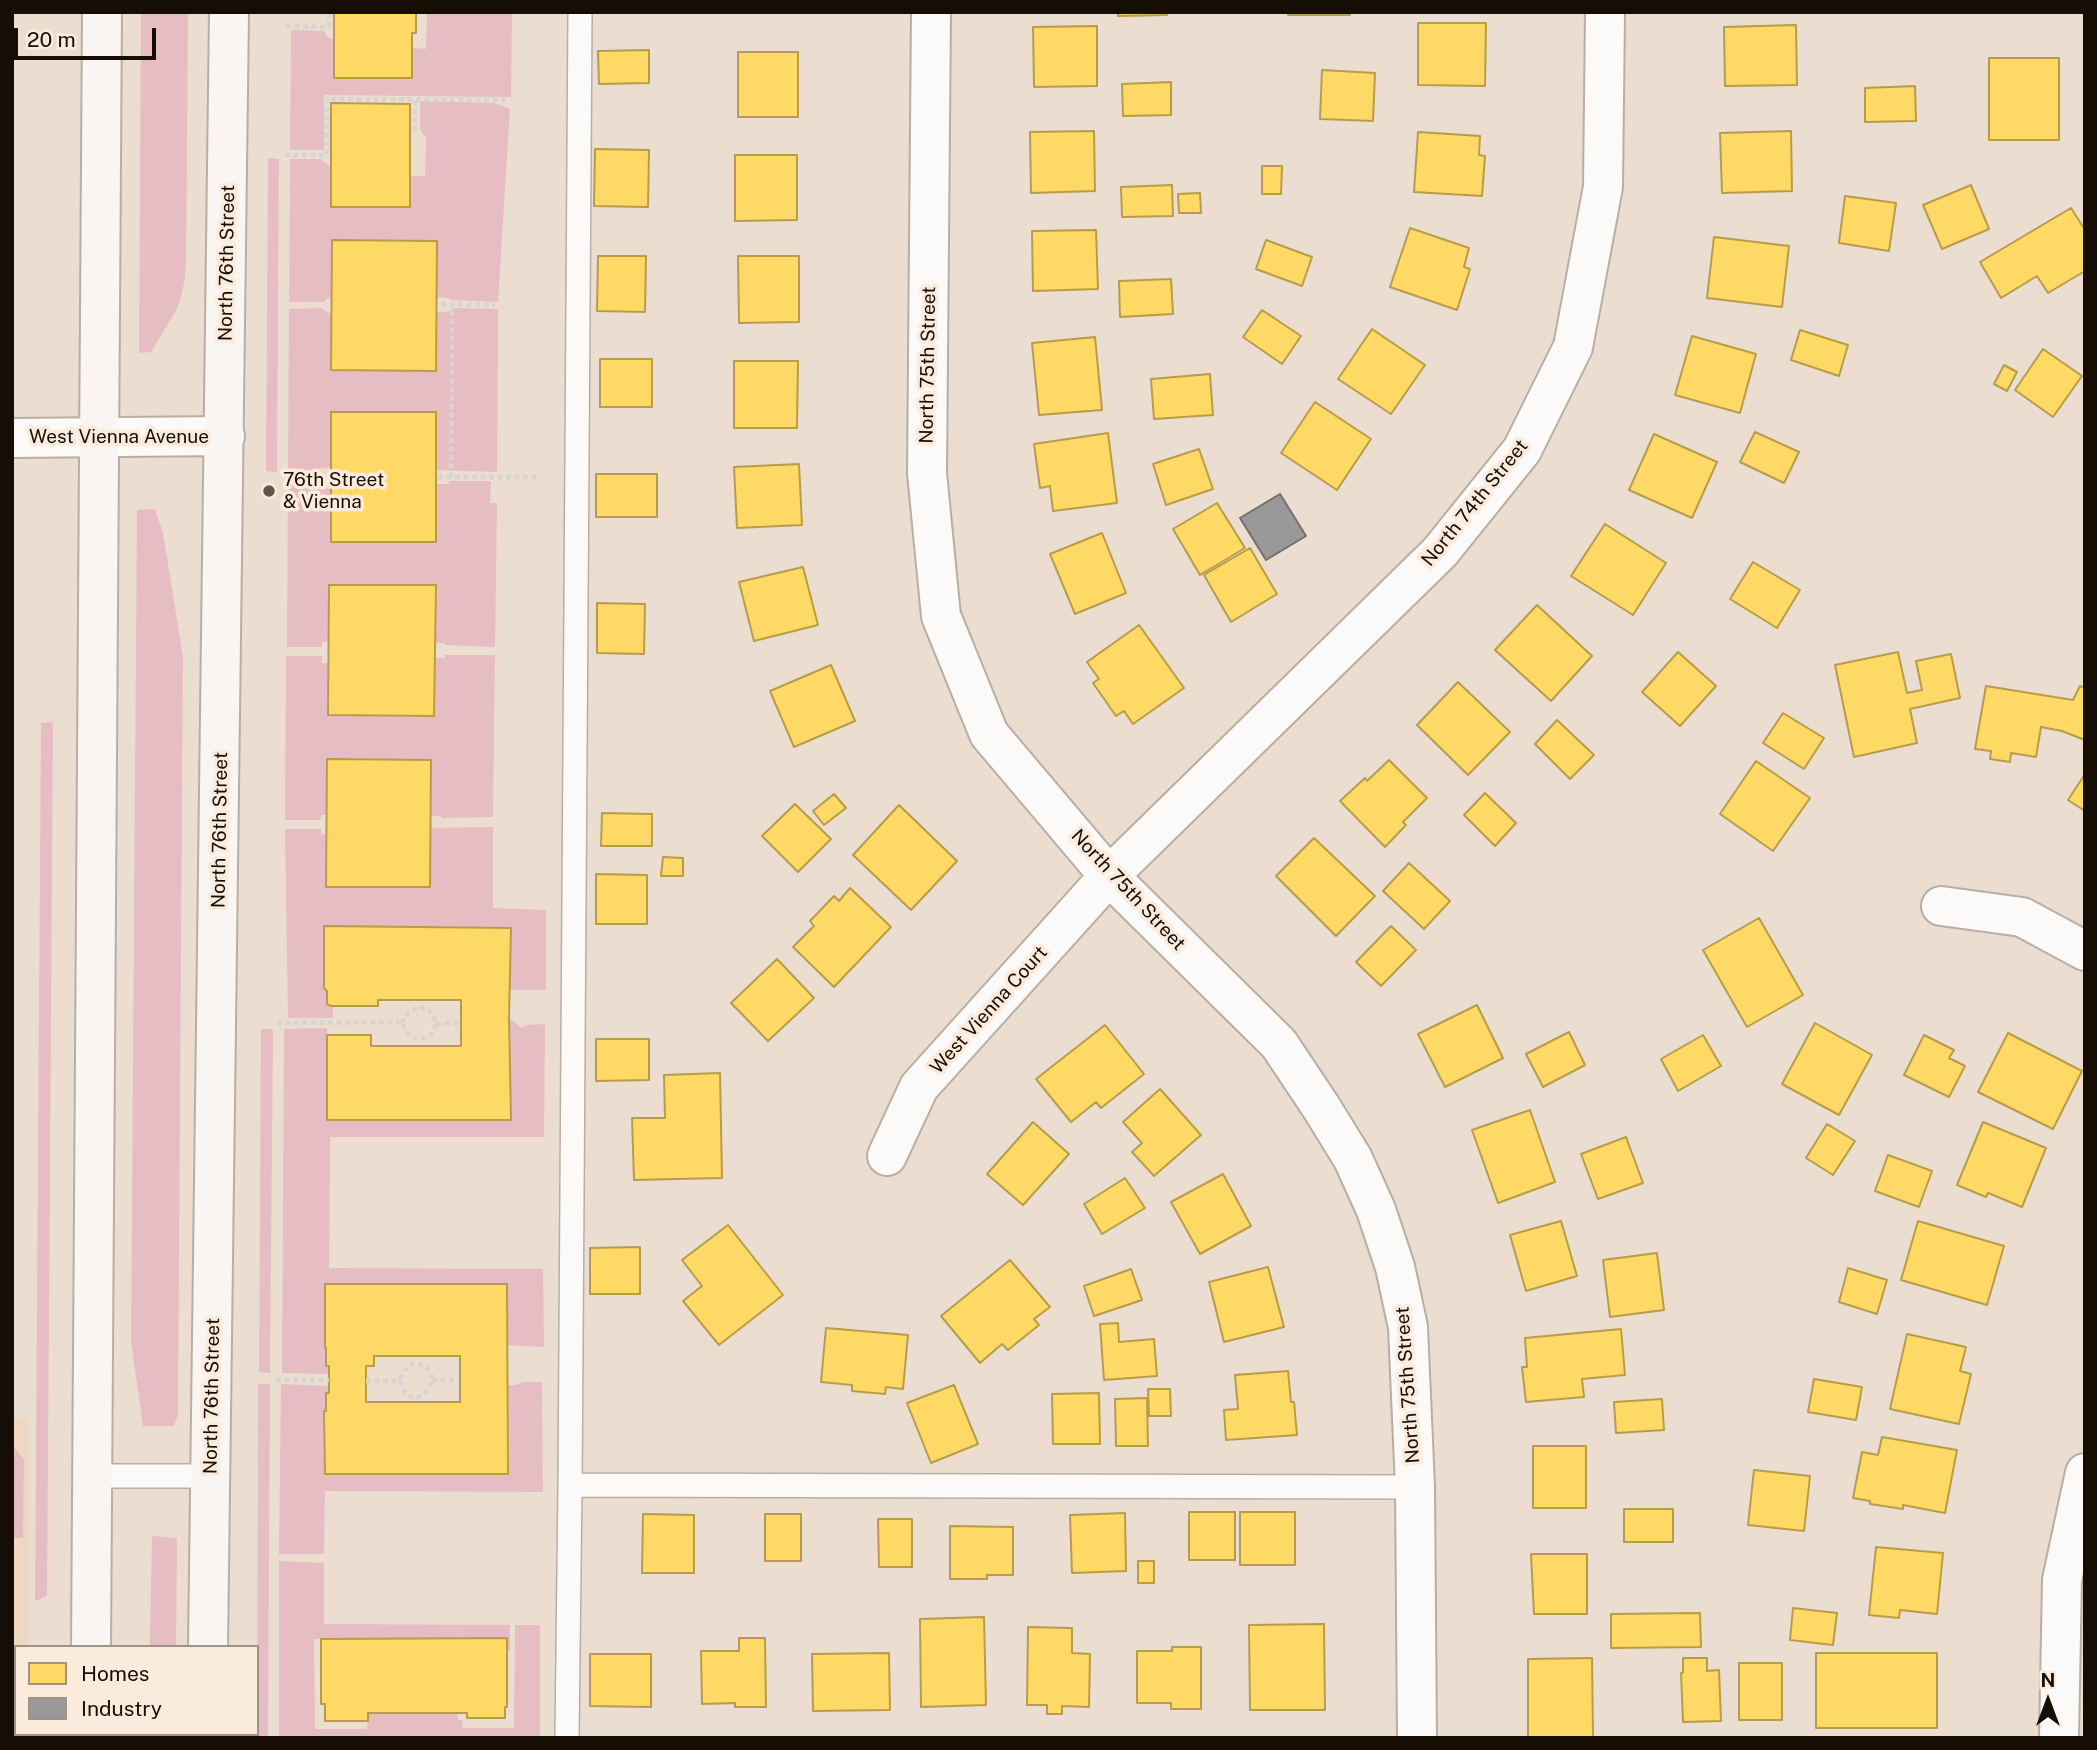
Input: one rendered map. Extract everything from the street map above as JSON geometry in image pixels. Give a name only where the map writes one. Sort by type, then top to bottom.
[{"type":"main road","points":[[91,1645],[102,12]]},
{"type":"main road","name":"North 76th Street","points":[[208,1645],[229,12]]},
{"type":"street","name":"North 75th Street","points":[[931,12],[927,473],[941,616],[989,734],[1109,876],[1279,1044],[1353,1159],[1376,1210],[1395,1267],[1408,1327],[1415,1487],[1417,1738]]},
{"type":"street","name":"North 74th Street","points":[[1109,876],[1440,552],[1522,450],[1573,347],[1603,187],[1605,12]]},
{"type":"street","name":"West Vienna Avenue","points":[[12,438],[225,436]]},
{"type":"street","name":"West Vienna Court","points":[[887,1156],[919,1087],[1109,876]]},
{"type":"street","points":[[1941,906],[2022,917],[2085,951]]},
{"type":"street","points":[[2059,1738],[2062,1580],[2085,1473]]},
{"type":"lane","points":[[567,1738],[580,12]]},
{"type":"lane","points":[[92,1476],[211,1476]]},
{"type":"lane","points":[[570,1485],[1415,1487]]},
{"type":"path","points":[[286,26],[329,26],[330,12]]},
{"type":"path","points":[[285,155],[327,155],[327,99],[507,100]]},
{"type":"path","points":[[415,100],[415,131]]},
{"type":"path","points":[[441,304],[495,305]]},
{"type":"path","points":[[450,477],[452,304]]},
{"type":"path","points":[[438,477],[577,477]]},
{"type":"path","points":[[426,1008],[433,1013],[436,1024],[434,1032],[429,1036],[414,1039],[404,1030],[403,1022],[412,1009],[426,1008]]},
{"type":"path","points":[[277,1023],[403,1022]]},
{"type":"path","points":[[436,1024],[458,1023]]},
{"type":"path","points":[[416,1364],[430,1372],[432,1380],[431,1387],[419,1397],[402,1391],[400,1381],[402,1371],[416,1364]]},
{"type":"path","points":[[276,1380],[329,1380]]},
{"type":"path","points":[[432,1380],[457,1380]]},
{"type":"path","points":[[366,1381],[400,1381]]},
{"type":"shaded area","points":[[141,12],[188,12],[184,284],[178,307],[151,352],[139,353]]},
{"type":"shaded area","points":[[427,12],[512,12],[511,97],[324,95],[324,150],[290,150],[291,30],[324,31],[327,37],[334,40],[426,49]]},
{"type":"shaded area","points":[[420,101],[494,103],[510,109],[498,302],[437,297],[436,241],[333,240],[332,295],[323,302],[289,302],[290,159],[321,159],[331,167],[331,207],[409,207],[410,176],[425,176],[426,138],[420,129]]},
{"type":"shaded area","points":[[268,158],[279,159],[277,472],[266,471]]},
{"type":"shaded area","points":[[321,308],[331,314],[332,370],[436,371],[436,312],[448,312],[454,308],[498,309],[497,472],[331,467],[314,472],[288,473],[289,309]]},
{"type":"shaded area","points":[[449,481],[491,481],[490,503],[497,503],[495,647],[434,643],[435,586],[330,585],[329,641],[322,642],[322,647],[287,647],[288,483],[310,482],[331,490],[332,542],[435,542],[436,484],[449,484]]},
{"type":"shaded area","points":[[155,509],[163,533],[183,657],[178,1414],[174,1426],[143,1426],[131,1342],[137,510]]},
{"type":"shaded area","points":[[445,655],[495,655],[493,817],[430,816],[431,760],[327,759],[326,815],[321,815],[321,820],[285,820],[286,656],[322,656],[322,663],[329,663],[328,715],[433,716],[434,658],[445,658]]},
{"type":"shaded area","points":[[53,722],[47,1596],[35,1601],[41,723]]},
{"type":"shaded area","points":[[493,827],[493,908],[546,910],[546,990],[509,990],[324,926],[324,987],[327,991],[327,1004],[333,1006],[333,1018],[288,1018],[285,829],[321,829],[321,834],[326,835],[326,887],[430,887],[430,828]]},
{"type":"shaded area","points":[[509,1018],[522,1028],[526,1025],[545,1024],[544,1137],[330,1137],[329,1268],[543,1269],[544,1347],[507,1345],[507,1284],[325,1284],[325,1347],[329,1374],[282,1373],[284,1029],[327,1028],[327,1046],[510,1120]]},
{"type":"shaded area","points":[[261,1029],[273,1029],[270,1373],[259,1372]]},
{"type":"shaded area","points":[[542,1382],[543,1492],[325,1491],[324,1554],[279,1554],[281,1384],[329,1386],[324,1411],[325,1474],[507,1474],[507,1385]]},
{"type":"shaded area","points":[[258,1384],[270,1384],[268,1738],[257,1738]]},
{"type":"shaded area","points":[[12,1419],[28,1419],[28,1645],[14,1645],[14,1736],[28,1738],[12,1738]]},
{"type":"shaded area","points":[[12,1445],[24,1459],[23,1538],[12,1538]]},
{"type":"shaded area","points":[[152,1536],[177,1538],[176,1645],[150,1645]]},
{"type":"shaded area","points":[[279,1561],[324,1563],[324,1624],[510,1625],[510,1650],[507,1651],[506,1638],[314,1639],[315,1729],[367,1729],[368,1714],[413,1713],[457,1714],[458,1720],[462,1720],[463,1728],[514,1728],[515,1625],[540,1625],[540,1738],[279,1738]]},
{"type":"building: Homes","points":[[334,12],[416,12],[416,33],[412,33],[412,78],[334,78]]},
{"type":"building: Homes","points":[[1118,12],[1167,12],[1167,15],[1118,16]]},
{"type":"building: Homes","points":[[1288,12],[1350,12],[1350,15],[1288,15]]},
{"type":"building: Homes","points":[[1418,23],[1486,23],[1485,86],[1418,85]]},
{"type":"building: Homes","points":[[1796,25],[1797,85],[1725,86],[1724,27]]},
{"type":"building: Homes","points":[[1097,26],[1097,86],[1034,87],[1033,27]]},
{"type":"building: Homes","points":[[649,50],[649,83],[599,84],[598,51]]},
{"type":"building: Homes","points":[[738,52],[798,52],[798,117],[738,117]]},
{"type":"building: Homes","points":[[1989,58],[2059,58],[2059,140],[1989,140]]},
{"type":"building: Homes","points":[[1322,70],[1375,73],[1373,121],[1320,119]]},
{"type":"building: Homes","points":[[1171,82],[1171,115],[1123,116],[1122,84]]},
{"type":"building: Homes","points":[[1915,86],[1916,121],[1865,122],[1865,88]]},
{"type":"building: Homes","points":[[331,103],[410,104],[410,207],[331,207]]},
{"type":"building: Homes","points":[[1094,131],[1095,191],[1031,193],[1030,132]]},
{"type":"building: Homes","points":[[1791,131],[1792,191],[1722,193],[1720,133]]},
{"type":"building: Homes","points":[[1418,132],[1480,136],[1479,155],[1485,156],[1482,196],[1414,192]]},
{"type":"building: Homes","points":[[595,149],[649,150],[648,207],[594,206]]},
{"type":"building: Homes","points":[[735,155],[797,155],[797,220],[735,221]]},
{"type":"building: Homes","points":[[1262,166],[1282,166],[1281,194],[1262,194]]},
{"type":"building: Homes","points":[[1172,185],[1173,216],[1122,217],[1121,187]]},
{"type":"building: Homes","points":[[1971,185],[1989,229],[1942,249],[1923,205]]},
{"type":"building: Homes","points":[[1200,193],[1201,213],[1179,213],[1178,194]]},
{"type":"building: Homes","points":[[1845,196],[1896,203],[1889,251],[1839,243]]},
{"type":"building: Homes","points":[[2071,208],[2085,230],[2085,271],[2048,293],[2037,276],[2001,298],[1980,262]]},
{"type":"building: Homes","points":[[1410,228],[1469,248],[1464,267],[1470,269],[1457,310],[1390,287]]},
{"type":"building: Homes","points":[[1096,230],[1098,289],[1033,291],[1032,231]]},
{"type":"building: Homes","points":[[1714,237],[1789,246],[1782,307],[1707,298]]},
{"type":"building: Homes","points":[[332,240],[437,241],[436,371],[331,370]]},
{"type":"building: Homes","points":[[1266,240],[1312,257],[1302,286],[1256,269]]},
{"type":"building: Homes","points":[[598,256],[646,256],[645,312],[597,311]]},
{"type":"building: Homes","points":[[738,256],[799,256],[799,322],[739,323]]},
{"type":"building: Homes","points":[[1171,279],[1173,314],[1120,317],[1119,281]]},
{"type":"building: Homes","points":[[1262,310],[1301,336],[1282,364],[1243,337]]},
{"type":"building: Homes","points":[[1372,329],[1425,365],[1391,414],[1338,379]]},
{"type":"building: Homes","points":[[1800,330],[1848,345],[1839,376],[1791,360]]},
{"type":"building: Homes","points":[[1692,336],[1756,354],[1740,413],[1675,395]]},
{"type":"building: Homes","points":[[1095,337],[1102,410],[1039,415],[1032,343]]},
{"type":"building: Homes","points":[[2043,349],[2082,376],[2053,417],[2015,390]]},
{"type":"building: Homes","points":[[600,359],[652,359],[652,407],[600,407]]},
{"type":"building: Homes","points":[[734,361],[798,361],[797,428],[734,428]]},
{"type":"building: Homes","points":[[2004,365],[2017,372],[2007,391],[1994,384]]},
{"type":"building: Homes","points":[[1210,374],[1213,415],[1154,419],[1151,379]]},
{"type":"building: Homes","points":[[1315,402],[1371,439],[1337,490],[1281,453]]},
{"type":"building: Homes","points":[[331,412],[436,412],[436,542],[331,542]]},
{"type":"building: Homes","points":[[1755,432],[1799,452],[1784,483],[1740,462]]},
{"type":"building: Homes","points":[[1108,433],[1117,503],[1053,511],[1050,486],[1040,488],[1034,444]]},
{"type":"building: Homes","points":[[1654,434],[1717,462],[1692,518],[1629,490]]},
{"type":"building: Homes","points":[[1199,449],[1213,489],[1166,505],[1153,464]]},
{"type":"building: Homes","points":[[799,464],[802,525],[737,528],[734,467]]},
{"type":"building: Homes","points":[[596,474],[657,474],[657,517],[596,517]]},
{"type":"building: Homes","points":[[1217,503],[1245,548],[1200,575],[1173,529]]},
{"type":"building: Homes","points":[[1605,524],[1666,563],[1633,615],[1571,576]]},
{"type":"building: Homes","points":[[1102,533],[1126,593],[1075,614],[1050,554]]},
{"type":"building: Homes","points":[[1250,548],[1277,594],[1231,622],[1204,575]]},
{"type":"building: Homes","points":[[1753,562],[1800,590],[1777,628],[1730,599]]},
{"type":"building: Homes","points":[[803,567],[818,625],[754,641],[739,582]]},
{"type":"building: Homes","points":[[329,585],[436,585],[434,716],[328,715]]},
{"type":"building: Homes","points":[[597,603],[645,604],[644,654],[597,653]]},
{"type":"building: Homes","points":[[1537,605],[1592,656],[1551,701],[1495,650]]},
{"type":"building: Homes","points":[[1139,625],[1184,688],[1133,724],[1124,711],[1116,716],[1093,683],[1099,679],[1087,662]]},
{"type":"building: Homes","points":[[1678,652],[1716,686],[1680,726],[1642,692]]},
{"type":"building: Homes","points":[[1898,652],[1907,693],[1922,690],[1916,661],[1951,654],[1960,698],[1910,709],[1917,743],[1854,757],[1835,665]]},
{"type":"building: Homes","points":[[831,665],[855,721],[794,747],[770,691]]},
{"type":"building: Homes","points":[[1458,682],[1510,732],[1468,775],[1417,725]]},
{"type":"building: Homes","points":[[1986,686],[2073,700],[2080,686],[2085,688],[2085,740],[2062,731],[2041,727],[2036,757],[2011,753],[2010,762],[1990,759],[1991,751],[1975,749]]},
{"type":"building: Homes","points":[[1783,713],[1824,738],[1804,769],[1763,743]]},
{"type":"building: Homes","points":[[1557,720],[1594,755],[1570,779],[1535,744]]},
{"type":"building: Homes","points":[[327,759],[431,760],[430,887],[326,887]]},
{"type":"building: Homes","points":[[1389,760],[1427,798],[1403,822],[1406,825],[1385,847],[1340,801]]},
{"type":"building: Homes","points":[[1756,761],[1810,798],[1773,851],[1720,814]]},
{"type":"building: Homes","points":[[2085,774],[2085,811],[2068,800]]},
{"type":"building: Homes","points":[[1485,793],[1516,823],[1495,846],[1464,815]]},
{"type":"building: Homes","points":[[834,794],[846,808],[824,825],[813,811]]},
{"type":"building: Homes","points":[[795,804],[831,839],[798,872],[762,836]]},
{"type":"building: Homes","points":[[899,805],[957,861],[911,910],[853,855]]},
{"type":"building: Homes","points":[[602,813],[652,814],[652,846],[601,846]]},
{"type":"building: Homes","points":[[1314,838],[1375,896],[1336,936],[1276,876]]},
{"type":"building: Homes","points":[[663,857],[683,858],[683,876],[661,876]]},
{"type":"building: Homes","points":[[1409,863],[1450,901],[1424,929],[1383,891]]},
{"type":"building: Homes","points":[[596,874],[647,875],[647,924],[596,924]]},
{"type":"building: Homes","points":[[850,888],[891,927],[834,987],[793,947],[814,926],[810,921],[834,896],[839,901]]},
{"type":"building: Homes","points":[[1759,918],[1803,995],[1747,1027],[1703,950]]},
{"type":"building: Homes","points":[[324,926],[511,928],[511,1120],[327,1120],[327,1035],[371,1035],[371,1046],[461,1046],[461,1000],[378,1000],[378,1006],[327,1004],[327,991],[324,988]]},
{"type":"building: Homes","points":[[1391,926],[1416,950],[1381,986],[1356,962]]},
{"type":"building: Homes","points":[[777,959],[814,998],[768,1041],[731,1003]]},
{"type":"building: Homes","points":[[1477,1005],[1503,1058],[1445,1087],[1418,1034]]},
{"type":"building: Homes","points":[[1815,1023],[1872,1055],[1839,1115],[1782,1084]]},
{"type":"building: Homes","points":[[1105,1025],[1144,1074],[1101,1108],[1096,1102],[1071,1122],[1036,1079]]},
{"type":"building: Homes","points":[[1569,1032],[1585,1065],[1543,1087],[1526,1054]]},
{"type":"building: Homes","points":[[2008,1033],[2082,1071],[2053,1129],[1978,1092]]},
{"type":"building: Homes","points":[[1703,1035],[1721,1066],[1678,1091],[1661,1059]]},
{"type":"building: Homes","points":[[1924,1035],[1954,1050],[1949,1058],[1965,1066],[1949,1097],[1904,1075]]},
{"type":"building: Homes","points":[[596,1039],[649,1039],[649,1080],[596,1081]]},
{"type":"building: Homes","points":[[720,1073],[722,1178],[634,1180],[632,1118],[665,1118],[664,1075]]},
{"type":"building: Homes","points":[[1160,1089],[1201,1135],[1154,1176],[1132,1152],[1142,1143],[1123,1122]]},
{"type":"building: Homes","points":[[1530,1110],[1555,1182],[1498,1203],[1472,1130]]},
{"type":"building: Homes","points":[[1033,1122],[1069,1154],[1023,1205],[987,1174]]},
{"type":"building: Homes","points":[[1983,1122],[2046,1148],[2022,1207],[1988,1193],[1986,1197],[1957,1185]]},
{"type":"building: Homes","points":[[1827,1124],[1855,1141],[1833,1175],[1806,1158]]},
{"type":"building: Homes","points":[[1626,1137],[1643,1183],[1598,1199],[1581,1154]]},
{"type":"building: Homes","points":[[1888,1155],[1932,1171],[1919,1207],[1875,1191]]},
{"type":"building: Homes","points":[[1223,1174],[1251,1226],[1200,1254],[1171,1202]]},
{"type":"building: Homes","points":[[1125,1178],[1145,1208],[1102,1234],[1084,1204]]},
{"type":"building: Homes","points":[[1561,1221],[1577,1276],[1526,1291],[1510,1235]]},
{"type":"building: Homes","points":[[1918,1221],[2004,1246],[1987,1305],[1901,1280]]},
{"type":"building: Homes","points":[[728,1225],[783,1295],[719,1345],[683,1301],[702,1286],[682,1260]]},
{"type":"building: Homes","points":[[640,1247],[640,1294],[590,1294],[590,1248]]},
{"type":"building: Homes","points":[[1657,1253],[1664,1310],[1610,1317],[1603,1260]]},
{"type":"building: Homes","points":[[1010,1260],[1050,1307],[1034,1319],[1039,1325],[1008,1350],[1002,1344],[980,1363],[941,1316]]},
{"type":"building: Homes","points":[[1268,1267],[1284,1327],[1224,1342],[1209,1282]]},
{"type":"building: Homes","points":[[1848,1268],[1887,1280],[1877,1314],[1839,1302]]},
{"type":"building: Homes","points":[[1131,1269],[1142,1300],[1094,1316],[1084,1286]]},
{"type":"building: Homes","points":[[325,1284],[507,1284],[508,1474],[325,1474],[324,1411],[326,1393],[329,1393],[329,1366],[326,1366]],"holes":[[[374,1356],[460,1356],[460,1402],[366,1402],[366,1366],[374,1366]]]},
{"type":"building: Homes","points":[[1118,1323],[1119,1342],[1154,1339],[1157,1376],[1104,1380],[1100,1324]]},
{"type":"building: Homes","points":[[826,1328],[908,1335],[903,1389],[886,1387],[885,1394],[852,1391],[852,1385],[821,1382]]},
{"type":"building: Homes","points":[[1621,1329],[1625,1375],[1582,1379],[1584,1397],[1526,1402],[1522,1367],[1527,1367],[1525,1338]]},
{"type":"building: Homes","points":[[1907,1334],[1966,1347],[1960,1371],[1971,1374],[1959,1424],[1890,1409]]},
{"type":"building: Homes","points":[[1288,1371],[1297,1435],[1226,1440],[1224,1410],[1238,1409],[1235,1375]]},
{"type":"building: Homes","points":[[1814,1379],[1862,1387],[1856,1420],[1808,1412]]},
{"type":"building: Homes","points":[[954,1385],[978,1444],[931,1463],[907,1403]]},
{"type":"building: Homes","points":[[1148,1389],[1170,1389],[1171,1416],[1149,1416]]},
{"type":"building: Homes","points":[[1099,1393],[1100,1444],[1053,1444],[1052,1394]]},
{"type":"building: Homes","points":[[1147,1398],[1148,1446],[1116,1446],[1115,1399]]},
{"type":"building: Homes","points":[[1662,1399],[1664,1430],[1616,1433],[1614,1402]]},
{"type":"building: Homes","points":[[1882,1437],[1957,1450],[1945,1513],[1903,1505],[1903,1509],[1870,1504],[1870,1501],[1853,1498],[1862,1452],[1878,1455]]},
{"type":"building: Homes","points":[[1533,1446],[1586,1446],[1586,1508],[1533,1508]]},
{"type":"building: Homes","points":[[1754,1470],[1810,1476],[1804,1531],[1748,1525]]},
{"type":"building: Homes","points":[[1624,1509],[1673,1509],[1673,1542],[1624,1542]]},
{"type":"building: Homes","points":[[1189,1512],[1235,1512],[1235,1560],[1189,1560]]},
{"type":"building: Homes","points":[[1240,1512],[1295,1512],[1295,1565],[1240,1565]]},
{"type":"building: Homes","points":[[1125,1513],[1126,1571],[1072,1573],[1070,1515]]},
{"type":"building: Homes","points":[[643,1514],[694,1515],[694,1573],[642,1573]]},
{"type":"building: Homes","points":[[765,1514],[801,1514],[801,1561],[765,1561]]},
{"type":"building: Homes","points":[[878,1519],[912,1519],[912,1567],[879,1567]]},
{"type":"building: Homes","points":[[950,1526],[1013,1527],[1013,1575],[987,1575],[987,1579],[950,1579]]},
{"type":"building: Homes","points":[[1876,1547],[1943,1553],[1937,1614],[1900,1610],[1899,1618],[1869,1615]]},
{"type":"building: Homes","points":[[1531,1554],[1587,1554],[1587,1614],[1534,1614]]},
{"type":"building: Homes","points":[[1138,1561],[1154,1561],[1154,1583],[1138,1583]]},
{"type":"building: Homes","points":[[1793,1608],[1837,1613],[1833,1645],[1790,1640]]},
{"type":"building: Homes","points":[[1700,1613],[1701,1647],[1611,1648],[1611,1614]]},
{"type":"building: Homes","points":[[984,1617],[986,1705],[921,1707],[920,1619]]},
{"type":"building: Homes","points":[[1324,1624],[1325,1710],[1250,1710],[1249,1625]]},
{"type":"building: Homes","points":[[1028,1627],[1072,1628],[1072,1653],[1090,1654],[1089,1707],[1062,1706],[1062,1714],[1047,1714],[1047,1705],[1027,1705]]},
{"type":"building: Homes","points":[[507,1638],[505,1718],[467,1718],[467,1713],[368,1713],[368,1721],[325,1721],[325,1704],[321,1704],[321,1639]]},
{"type":"building: Homes","points":[[739,1638],[765,1638],[766,1707],[735,1707],[735,1703],[702,1704],[701,1651],[739,1651]]},
{"type":"building: Homes","points":[[1172,1647],[1201,1647],[1201,1709],[1171,1709],[1171,1703],[1137,1703],[1137,1651],[1172,1651]]},
{"type":"building: Homes","points":[[889,1653],[890,1710],[813,1711],[812,1654]]},
{"type":"building: Homes","points":[[1816,1653],[1937,1653],[1937,1728],[1816,1728]]},
{"type":"building: Homes","points":[[590,1654],[651,1654],[651,1707],[590,1706]]},
{"type":"building: Homes","points":[[1592,1658],[1593,1737],[1528,1737],[1528,1659]]},
{"type":"building: Homes","points":[[1683,1658],[1707,1658],[1707,1671],[1719,1670],[1721,1721],[1683,1722]]},
{"type":"building: Homes","points":[[1739,1663],[1782,1663],[1782,1720],[1739,1720]]},
{"type":"building: Industry","points":[[1280,494],[1306,536],[1266,560],[1240,518]]},
{"type":"place","name":"76th Street & Vienna","points":[[269,491]]}]
